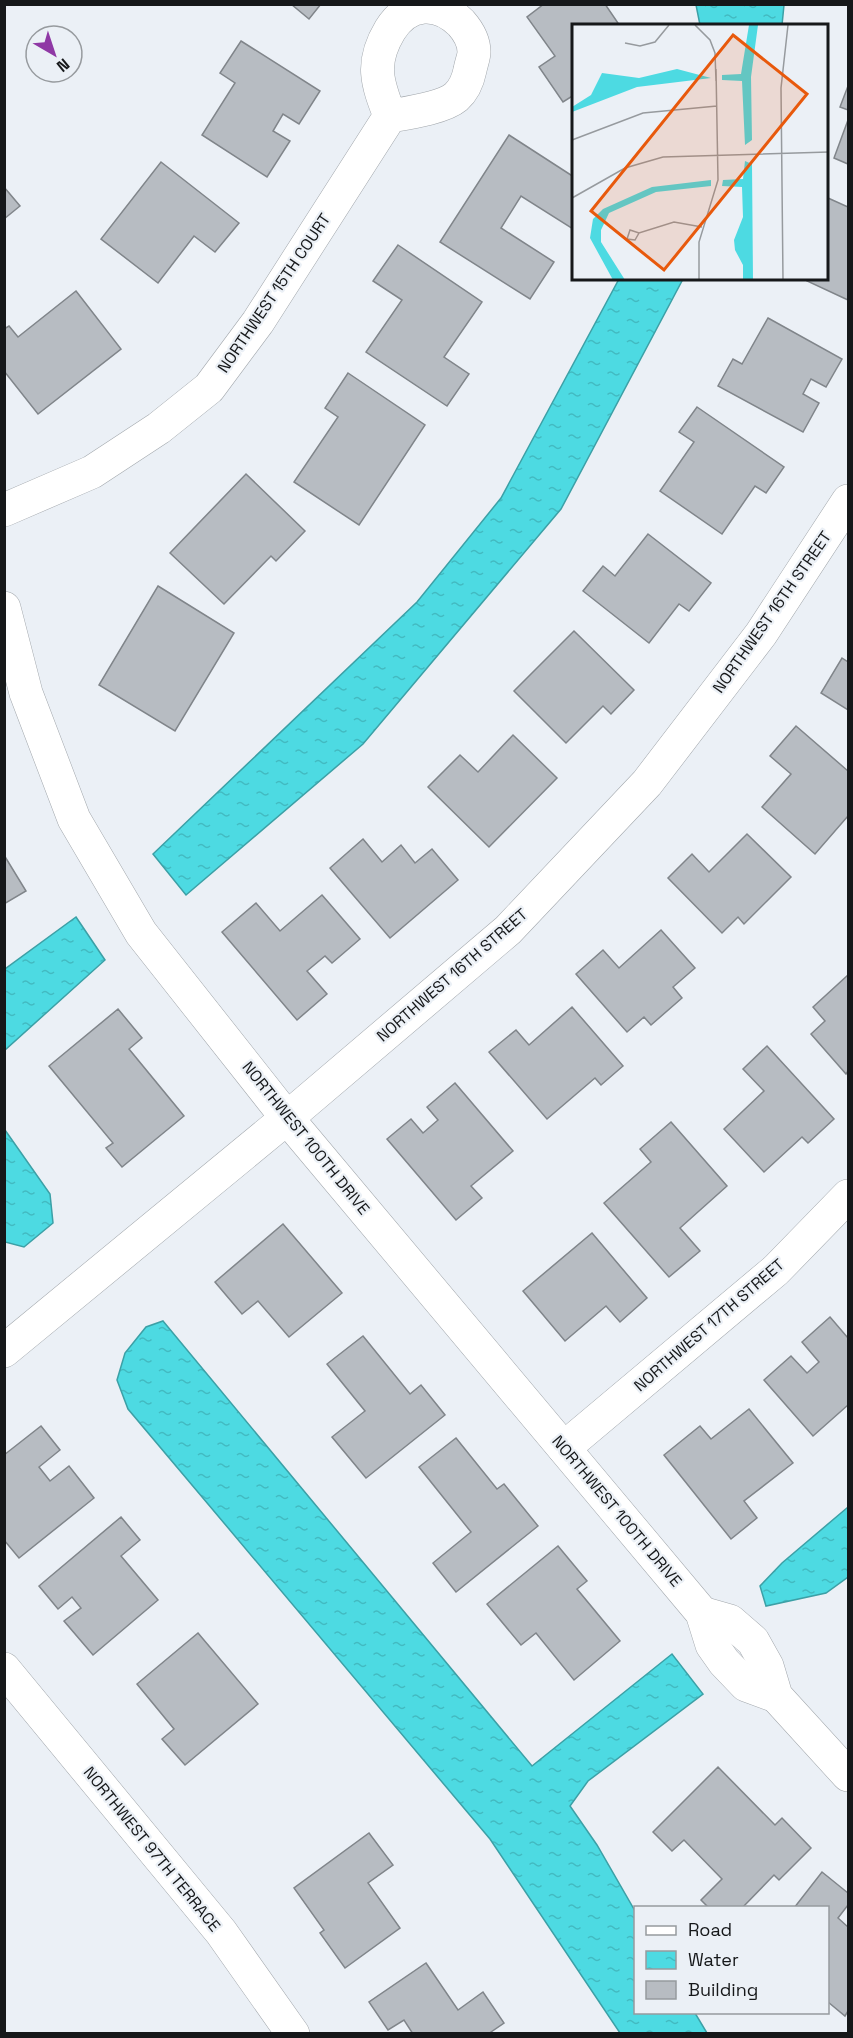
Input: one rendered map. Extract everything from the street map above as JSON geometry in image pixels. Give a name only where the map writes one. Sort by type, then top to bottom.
[{"type":"street","name":"NORTHWEST 15TH COURT","points":[[4,510],[92,472],[159,428],[209,388],[258,322],[390,116]]},
{"type":"street","name":"NORTHWEST 16TH STREET","points":[[4,1351],[287,1118],[508,930],[647,783],[760,634],[849,501]]},
{"type":"street","name":"NORTHWEST 100TH DRIVE","points":[[4,608],[26,693],[74,819],[141,933],[287,1118],[702,1613],[712,1646],[724,1662],[746,1686],[776,1696],[849,1775]]},
{"type":"street","name":"NORTHWEST 17TH STREET","points":[[564,1448],[776,1270],[849,1196]]},
{"type":"street","name":"NORTHWEST 97TH TERRACE","points":[[4,1669],[221,1932],[293,2034]]},
{"type":"water","points":[[696,5],[784,5],[782,24],[700,24]]},
{"type":"water","points":[[618,280],[682,280],[561,509],[363,744],[186,895],[153,854],[417,602],[501,498]]},
{"type":"water","points":[[76,917],[105,960],[5,1050],[5,969]]},
{"type":"water","points":[[5,1130],[50,1194],[53,1223],[24,1247],[5,1242]]},
{"type":"water","points":[[163,1321],[532,1766],[672,1654],[703,1694],[588,1781],[570,1806],[597,1845],[634,1909],[634,2014],[696,2014],[707,2033],[620,2033],[490,1839],[128,1409],[117,1380],[125,1353],[146,1327]]},
{"type":"water","points":[[848,1507],[848,1577],[826,1593],[766,1606],[760,1586],[782,1563]]},
{"type":"building","points":[[291,4],[321,4],[309,19]]},
{"type":"building","points":[[544,4],[605,4],[619,24],[572,24],[572,96],[563,102],[539,67],[555,56],[527,17]]},
{"type":"building","points":[[241,41],[320,91],[299,124],[283,114],[273,131],[290,141],[267,177],[202,135],[235,83],[220,73]]},
{"type":"building","points":[[848,86],[848,110],[840,107]]},
{"type":"building","points":[[848,120],[848,164],[834,158]]},
{"type":"building","points":[[509,135],[572,176],[572,228],[521,196],[501,228],[554,262],[530,299],[440,242]]},
{"type":"building","points":[[161,162],[239,223],[215,252],[194,236],[158,283],[101,239]]},
{"type":"building","points":[[4,187],[20,206],[4,219]]},
{"type":"building","points":[[829,198],[848,207],[848,300],[807,281],[829,280]]},
{"type":"building","points":[[398,245],[482,302],[444,357],[469,374],[447,406],[366,352],[402,300],[373,281]]},
{"type":"building","points":[[76,291],[121,349],[38,414],[4,371],[4,329],[9,326],[18,337]]},
{"type":"building","points":[[768,318],[842,359],[826,387],[811,379],[803,394],[819,403],[803,432],[718,386],[733,359],[742,364]]},
{"type":"building","points":[[348,373],[425,425],[359,525],[294,482],[338,417],[325,408]]},
{"type":"building","points":[[697,407],[784,467],[766,493],[755,486],[722,534],[660,491],[694,442],[679,432]]},
{"type":"building","points":[[246,474],[305,531],[276,561],[271,556],[224,604],[170,553]]},
{"type":"building","points":[[648,534],[711,583],[689,611],[679,604],[649,643],[583,591],[603,566],[615,576]]},
{"type":"building","points":[[158,586],[234,633],[175,731],[99,685]]},
{"type":"building","points":[[574,631],[634,690],[611,714],[603,706],[566,743],[514,691]]},
{"type":"building","points":[[842,658],[848,662],[848,710],[821,693]]},
{"type":"building","points":[[796,726],[848,771],[848,816],[815,854],[762,807],[791,774],[770,756]]},
{"type":"building","points":[[513,735],[557,778],[489,847],[428,787],[460,755],[478,772]]},
{"type":"building","points":[[747,834],[791,877],[744,924],[738,917],[722,933],[668,878],[692,854],[709,872]]},
{"type":"building","points":[[363,839],[382,862],[401,845],[415,863],[432,849],[458,880],[390,938],[330,868]]},
{"type":"building","points":[[4,855],[26,891],[4,904]]},
{"type":"building","points":[[322,895],[360,939],[332,963],[325,956],[307,971],[327,994],[297,1020],[222,932],[256,903],[280,931]]},
{"type":"building","points":[[661,930],[695,968],[673,987],[682,998],[651,1025],[644,1017],[627,1032],[576,974],[603,950],[619,968]]},
{"type":"building","points":[[848,975],[848,1071],[846,1074],[811,1034],[825,1021],[813,1007]]},
{"type":"building","points":[[572,1007],[623,1066],[601,1085],[595,1078],[547,1119],[489,1052],[516,1030],[529,1045]]},
{"type":"building","points":[[118,1009],[142,1038],[129,1049],[184,1116],[122,1167],[106,1148],[113,1143],[49,1066]]},
{"type":"building","points":[[767,1046],[834,1119],[808,1143],[802,1137],[764,1172],[724,1129],[764,1091],[743,1069]]},
{"type":"building","points":[[455,1083],[513,1151],[471,1186],[482,1198],[456,1220],[387,1139],[411,1119],[423,1133],[438,1120],[427,1107]]},
{"type":"building","points":[[671,1122],[727,1186],[680,1228],[700,1251],[669,1277],[604,1203],[651,1162],[640,1149]]},
{"type":"building","points":[[283,1224],[342,1293],[289,1337],[258,1301],[242,1314],[215,1282]]},
{"type":"building","points":[[592,1233],[647,1298],[620,1322],[606,1306],[565,1341],[523,1291]]},
{"type":"building","points":[[830,1317],[848,1338],[848,1405],[813,1436],[764,1380],[791,1356],[807,1373],[819,1362],[802,1342]]},
{"type":"building","points":[[363,1336],[410,1394],[421,1385],[445,1415],[366,1478],[332,1437],[365,1411],[327,1364]]},
{"type":"building","points":[[749,1409],[793,1463],[744,1501],[757,1518],[731,1539],[664,1455],[700,1426],[711,1439]]},
{"type":"building","points":[[41,1426],[60,1450],[39,1467],[50,1481],[69,1466],[94,1498],[19,1558],[4,1540],[4,1455]]},
{"type":"building","points":[[456,1438],[497,1489],[504,1484],[538,1526],[456,1592],[433,1563],[471,1532],[419,1467]]},
{"type":"building","points":[[121,1517],[140,1540],[121,1556],[158,1600],[93,1655],[64,1621],[81,1608],[72,1597],[58,1609],[39,1586]]},
{"type":"building","points":[[558,1546],[587,1581],[577,1589],[620,1641],[574,1680],[536,1633],[521,1645],[487,1604]]},
{"type":"building","points":[[198,1633],[258,1704],[185,1765],[162,1739],[174,1729],[137,1684]]},
{"type":"building","points":[[718,1767],[775,1825],[782,1818],[811,1848],[779,1880],[774,1875],[744,1906],[707,1906],[701,1900],[722,1879],[684,1840],[672,1851],[653,1832]]},
{"type":"building","points":[[369,1833],[393,1865],[368,1883],[400,1928],[345,1968],[320,1933],[324,1930],[294,1888]]},
{"type":"building","points":[[822,1872],[848,1893],[848,1905],[838,1918],[848,1927],[848,2011],[845,2016],[829,2003],[829,1906],[796,1906]]},
{"type":"building","points":[[426,1963],[458,2010],[483,1992],[504,2023],[488,2034],[413,2034],[404,2020],[388,2030],[369,2002]]}]
